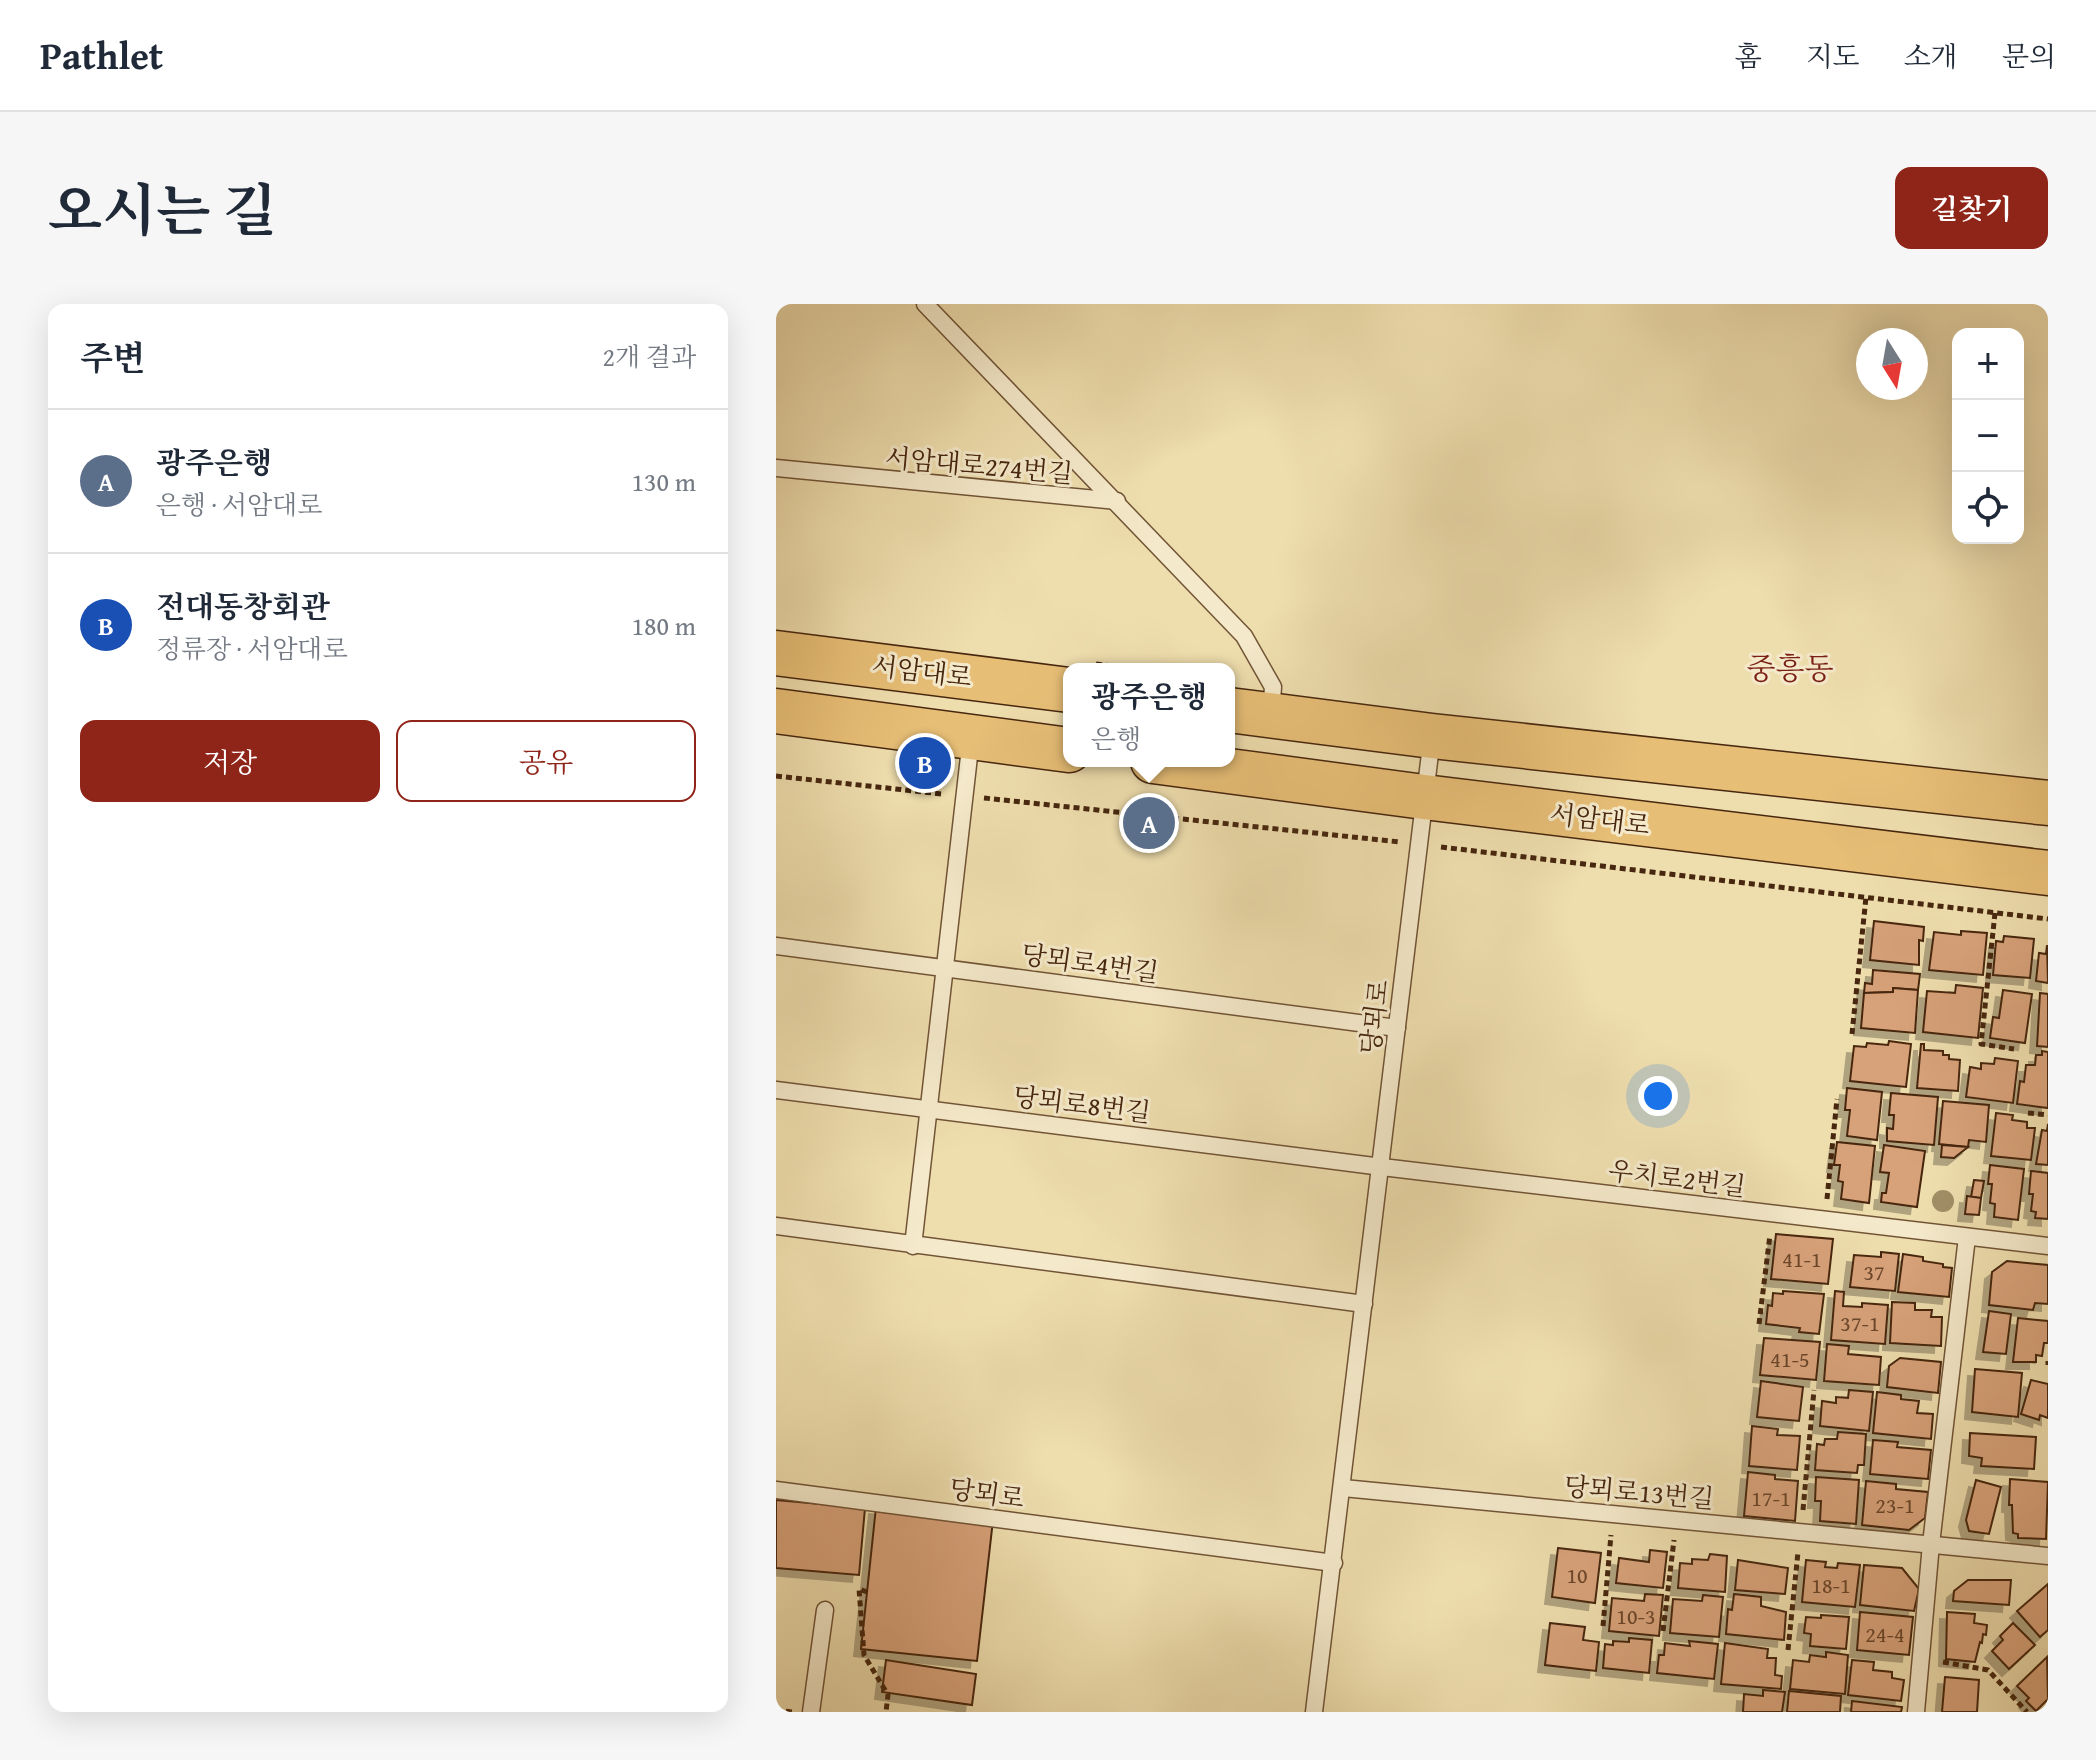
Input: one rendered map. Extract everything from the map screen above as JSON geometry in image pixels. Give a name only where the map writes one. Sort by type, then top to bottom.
[{"type":"main road","name":"서암대로","points":[[776,653],[1063,689]]},
{"type":"main road","points":[[776,711],[1063,749]]},
{"type":"main road","points":[[1250,713],[1432,736],[2048,803]]},
{"type":"main road","name":"서암대로","points":[[1198,767],[2048,873]]},
{"type":"lane","name":"서암대로274번길","points":[[925,304],[1244,636],[1273,687],[1250,713]]},
{"type":"lane","name":"서암대로274번길","points":[[776,468],[1117,501]]},
{"type":"lane","name":"당뫼로","points":[[1314,1712],[1432,736]]},
{"type":"lane","points":[[913,1246],[971,737]]},
{"type":"lane","name":"당뫼로4번길","points":[[776,946],[1397,1028]]},
{"type":"lane","name":"당뫼로8번길","points":[[776,1090],[1382,1167]]},
{"type":"lane","name":"우치로2번길","points":[[1382,1167],[2048,1246]]},
{"type":"lane","points":[[776,1226],[1364,1304]]},
{"type":"lane","points":[[1916,1712],[1931,1544],[1967,1237]]},
{"type":"lane","name":"당뫼로13번길","points":[[1343,1488],[2048,1556]]},
{"type":"lane","name":"당뫼로","points":[[776,1490],[1334,1563]]},
{"type":"lane","points":[[811,1712],[825,1610]]},
{"type":"path","points":[[776,776],[1419,844],[2048,919]]},
{"type":"path","points":[[1852,1034],[1866,897]]},
{"type":"path","points":[[1995,913],[1981,1044],[2014,1049]]},
{"type":"path","points":[[1824,1220],[1837,1099]]},
{"type":"path","points":[[2028,1113],[2048,1115]]},
{"type":"path","points":[[1759,1324],[1773,1214]]},
{"type":"path","points":[[1603,1626],[1612,1514]]},
{"type":"path","points":[[1663,1631],[1677,1520]]},
{"type":"path","points":[[867,1592],[859,1589],[864,1655],[888,1695],[886,1712]]},
{"type":"path","points":[[1921,1658],[1988,1670],[2027,1712]]},
{"type":"path","points":[[776,1710],[793,1712]]},
{"type":"building","points":[[1874,921],[1924,927],[1923,941],[1919,940],[1919,965],[1870,960]]},
{"type":"building","points":[[1961,931],[1987,933],[1983,975],[1929,970],[1934,932],[1961,935]]},
{"type":"building","points":[[2004,936],[2034,939],[2030,978],[1993,975],[1996,941],[2003,942]]},
{"type":"building","points":[[2047,945],[2048,983],[2036,981],[2039,953],[2046,954]]},
{"type":"building","points":[[1873,970],[1920,974],[1918,990],[1893,988],[1893,992],[1864,993],[1865,983],[1872,984]]},
{"type":"building","points":[[1956,985],[1983,988],[1978,1038],[1923,1032],[1927,991],[1955,993]]},
{"type":"building","points":[[1893,988],[1918,990],[1915,1033],[1861,1028],[1864,993],[1893,992]]},
{"type":"building","points":[[2003,990],[2032,994],[2025,1043],[1990,1038],[1993,1017],[1999,1018]]},
{"type":"building","points":[[2040,993],[2048,994],[2048,1047],[2037,1046]]},
{"type":"building","points":[[1889,1041],[1911,1044],[1906,1087],[1850,1081],[1854,1046],[1866,1047],[1867,1043],[1888,1045]]},
{"type":"building","points":[[1921,1044],[1924,1044],[1924,1050],[1943,1051],[1949,1059],[1960,1060],[1958,1091],[1917,1088]]},
{"type":"building","points":[[2042,1051],[2048,1052],[2048,1108],[2017,1104],[2026,1065],[2035,1065],[2036,1055],[2042,1055]]},
{"type":"building","points":[[1995,1058],[2018,1061],[2013,1103],[1966,1097],[1970,1067],[1981,1069],[1981,1063],[1994,1064]]},
{"type":"building","points":[[1847,1088],[1882,1092],[1877,1140],[1847,1136],[1850,1110],[1845,1110]]},
{"type":"building","points":[[1891,1093],[1938,1097],[1934,1145],[1887,1141],[1887,1128],[1893,1129],[1894,1115],[1889,1115]]},
{"type":"building","points":[[1943,1101],[1989,1105],[1986,1142],[1969,1140],[1968,1147],[1939,1144]]},
{"type":"building","points":[[1996,1113],[2013,1115],[2012,1120],[2027,1122],[2027,1128],[2035,1128],[2031,1160],[1991,1156]]},
{"type":"building","points":[[2048,1124],[2048,1165],[2036,1164],[2042,1130],[2047,1131]]},
{"type":"building","points":[[1837,1142],[1875,1146],[1869,1203],[1841,1199],[1843,1182],[1838,1181],[1840,1165],[1834,1165]]},
{"type":"building","points":[[1884,1145],[1925,1151],[1917,1207],[1881,1202],[1882,1193],[1886,1193],[1889,1173],[1880,1172]]},
{"type":"building","points":[[1942,1145],[1968,1147],[1954,1158],[1941,1157]]},
{"type":"building","points":[[1990,1165],[2024,1169],[2018,1220],[1994,1217],[1995,1204],[1990,1203],[1992,1184],[1988,1184]]},
{"type":"building","points":[[2031,1171],[2048,1173],[2048,1219],[2035,1218],[2036,1212],[2031,1211]]},
{"type":"building","points":[[1974,1180],[1984,1181],[1981,1198],[1971,1197]]},
{"type":"building","points":[[1967,1196],[1981,1198],[1979,1215],[1965,1214]]},
{"type":"building","points":[[1776,1234],[1833,1239],[1828,1284],[1771,1279]]},
{"type":"building","points":[[1881,1252],[1899,1254],[1895,1291],[1850,1287],[1854,1255],[1881,1257]]},
{"type":"building","points":[[1903,1254],[1923,1257],[1923,1261],[1952,1268],[1949,1297],[1898,1292]]},
{"type":"building","points":[[2007,1261],[2048,1265],[2048,1304],[2035,1303],[2033,1310],[1989,1305],[1992,1272]]},
{"type":"building","points":[[1783,1291],[1824,1294],[1819,1334],[1766,1324],[1773,1293],[1783,1294]]},
{"type":"building","points":[[1835,1291],[1844,1292],[1843,1306],[1862,1307],[1862,1303],[1888,1305],[1885,1344],[1831,1340]]},
{"type":"building","points":[[1892,1302],[1915,1303],[1915,1310],[1932,1310],[1931,1317],[1942,1317],[1941,1346],[1890,1343]]},
{"type":"building","points":[[1989,1311],[2011,1314],[2006,1354],[1983,1352]]},
{"type":"building","points":[[2018,1318],[2048,1321],[2048,1343],[2044,1343],[2042,1356],[2036,1355],[2036,1362],[2013,1362]]},
{"type":"building","points":[[1764,1338],[1820,1342],[1816,1380],[1760,1375]]},
{"type":"building","points":[[1827,1344],[1849,1346],[1848,1354],[1881,1357],[1879,1385],[1824,1381]]},
{"type":"building","points":[[1900,1358],[1941,1362],[1938,1393],[1887,1387],[1889,1366]]},
{"type":"building","points":[[1975,1369],[2022,1373],[2018,1417],[1972,1412]]},
{"type":"building","points":[[2031,1380],[2048,1384],[2048,1418],[2040,1415],[2039,1420],[2021,1414]]},
{"type":"building","points":[[1761,1381],[1803,1387],[1799,1421],[1757,1417]]},
{"type":"building","points":[[1849,1390],[1873,1392],[1869,1431],[1820,1426],[1822,1401],[1836,1403],[1836,1397],[1848,1398]]},
{"type":"building","points":[[1877,1392],[1919,1401],[1917,1413],[1933,1414],[1931,1439],[1873,1433]]},
{"type":"building","points":[[1752,1426],[1778,1429],[1777,1435],[1800,1436],[1797,1470],[1749,1466]]},
{"type":"building","points":[[1838,1432],[1866,1434],[1864,1465],[1858,1465],[1857,1473],[1815,1470],[1817,1444],[1824,1445],[1825,1439],[1837,1439]]},
{"type":"building","points":[[1970,1433],[2036,1437],[2034,1469],[1981,1466],[1982,1458],[1969,1456]]},
{"type":"building","points":[[1873,1440],[1898,1442],[1897,1447],[1931,1450],[1928,1479],[1870,1474]]},
{"type":"building","points":[[1748,1472],[1798,1481],[1795,1521],[1744,1516]]},
{"type":"building","points":[[1816,1477],[1859,1480],[1856,1524],[1820,1521],[1821,1501],[1815,1501]]},
{"type":"building","points":[[2010,1479],[2048,1482],[2046,1539],[2018,1538],[2018,1534],[2013,1533],[2012,1505],[2009,1505]]},
{"type":"building","points":[[1976,1480],[2001,1487],[1989,1534],[1969,1531],[1966,1520]]},
{"type":"building","points":[[1866,1481],[1896,1484],[1896,1489],[1928,1492],[1925,1518],[1909,1530],[1862,1525]]},
{"type":"building","points":[[776,1500],[865,1508],[859,1575],[776,1568]]},
{"type":"building","points":[[876,1507],[993,1520],[977,1661],[861,1649]]},
{"type":"building","points":[[1558,1548],[1601,1553],[1595,1603],[1552,1597]]},
{"type":"building","points":[[1650,1550],[1667,1552],[1663,1588],[1616,1583],[1619,1558],[1649,1562]]},
{"type":"building","points":[[1710,1554],[1727,1556],[1725,1592],[1678,1588],[1680,1563],[1692,1564],[1692,1559],[1708,1560]]},
{"type":"building","points":[[1738,1560],[1788,1568],[1785,1594],[1735,1590]]},
{"type":"building","points":[[1806,1560],[1826,1562],[1825,1567],[1837,1568],[1838,1563],[1860,1565],[1855,1607],[1802,1602]]},
{"type":"building","points":[[1864,1565],[1902,1568],[1919,1589],[1914,1611],[1860,1605]]},
{"type":"building","points":[[1968,1580],[2011,1580],[2009,1605],[1953,1601],[1954,1591]]},
{"type":"building","points":[[2048,1584],[2048,1630],[2040,1637],[2017,1611]]},
{"type":"building","points":[[1645,1594],[1663,1595],[1659,1636],[1609,1631],[1612,1598],[1644,1601]]},
{"type":"building","points":[[1734,1594],[1761,1597],[1761,1606],[1786,1612],[1784,1640],[1726,1634],[1728,1609],[1732,1610]]},
{"type":"building","points":[[1703,1595],[1723,1597],[1719,1637],[1670,1633],[1673,1599],[1702,1601]]},
{"type":"building","points":[[1860,1612],[1913,1617],[1909,1655],[1857,1650]]},
{"type":"building","points":[[1947,1612],[1975,1614],[1974,1623],[1987,1625],[1975,1662],[1946,1659]]},
{"type":"building","points":[[1821,1615],[1849,1617],[1846,1649],[1810,1646],[1811,1634],[1804,1633],[1806,1617],[1821,1618]]},
{"type":"building","points":[[1550,1623],[1585,1627],[1583,1640],[1599,1642],[1596,1671],[1545,1665]]},
{"type":"building","points":[[2013,1623],[2035,1645],[2009,1669],[1992,1651],[2003,1640],[2000,1636]]},
{"type":"building","points":[[1629,1638],[1652,1640],[1649,1673],[1603,1668],[1605,1644],[1629,1642]]},
{"type":"building","points":[[1689,1641],[1718,1644],[1714,1679],[1657,1673],[1659,1655],[1664,1655],[1665,1643],[1690,1646]]},
{"type":"building","points":[[1725,1643],[1768,1649],[1767,1658],[1776,1658],[1775,1675],[1782,1676],[1781,1689],[1721,1684]]},
{"type":"building","points":[[1826,1652],[1848,1655],[1845,1694],[1790,1689],[1793,1660],[1809,1662],[1810,1655],[1826,1657]]},
{"type":"building","points":[[2047,1657],[2048,1699],[2036,1711],[2017,1686]]},
{"type":"building","points":[[886,1660],[976,1674],[972,1705],[882,1692]]},
{"type":"building","points":[[1852,1660],[1874,1662],[1873,1670],[1892,1672],[1892,1678],[1904,1680],[1901,1701],[1848,1695]]},
{"type":"building","points":[[1945,1677],[1979,1680],[1977,1712],[1942,1712]]},
{"type":"building","points":[[1763,1690],[1785,1692],[1782,1712],[1743,1712],[1744,1694],[1763,1696]]},
{"type":"building","points":[[1789,1691],[1841,1696],[1840,1712],[1787,1712]]},
{"type":"building","points":[[1852,1701],[1902,1707],[1901,1712],[1851,1712]]},
{"type":"place","name":"전대동창회관","points":[[925,763]]},
{"type":"place","name":"광주은행","points":[[1149,823]]},
{"type":"district","name":"중흥동","points":[[1790,668]]}]
